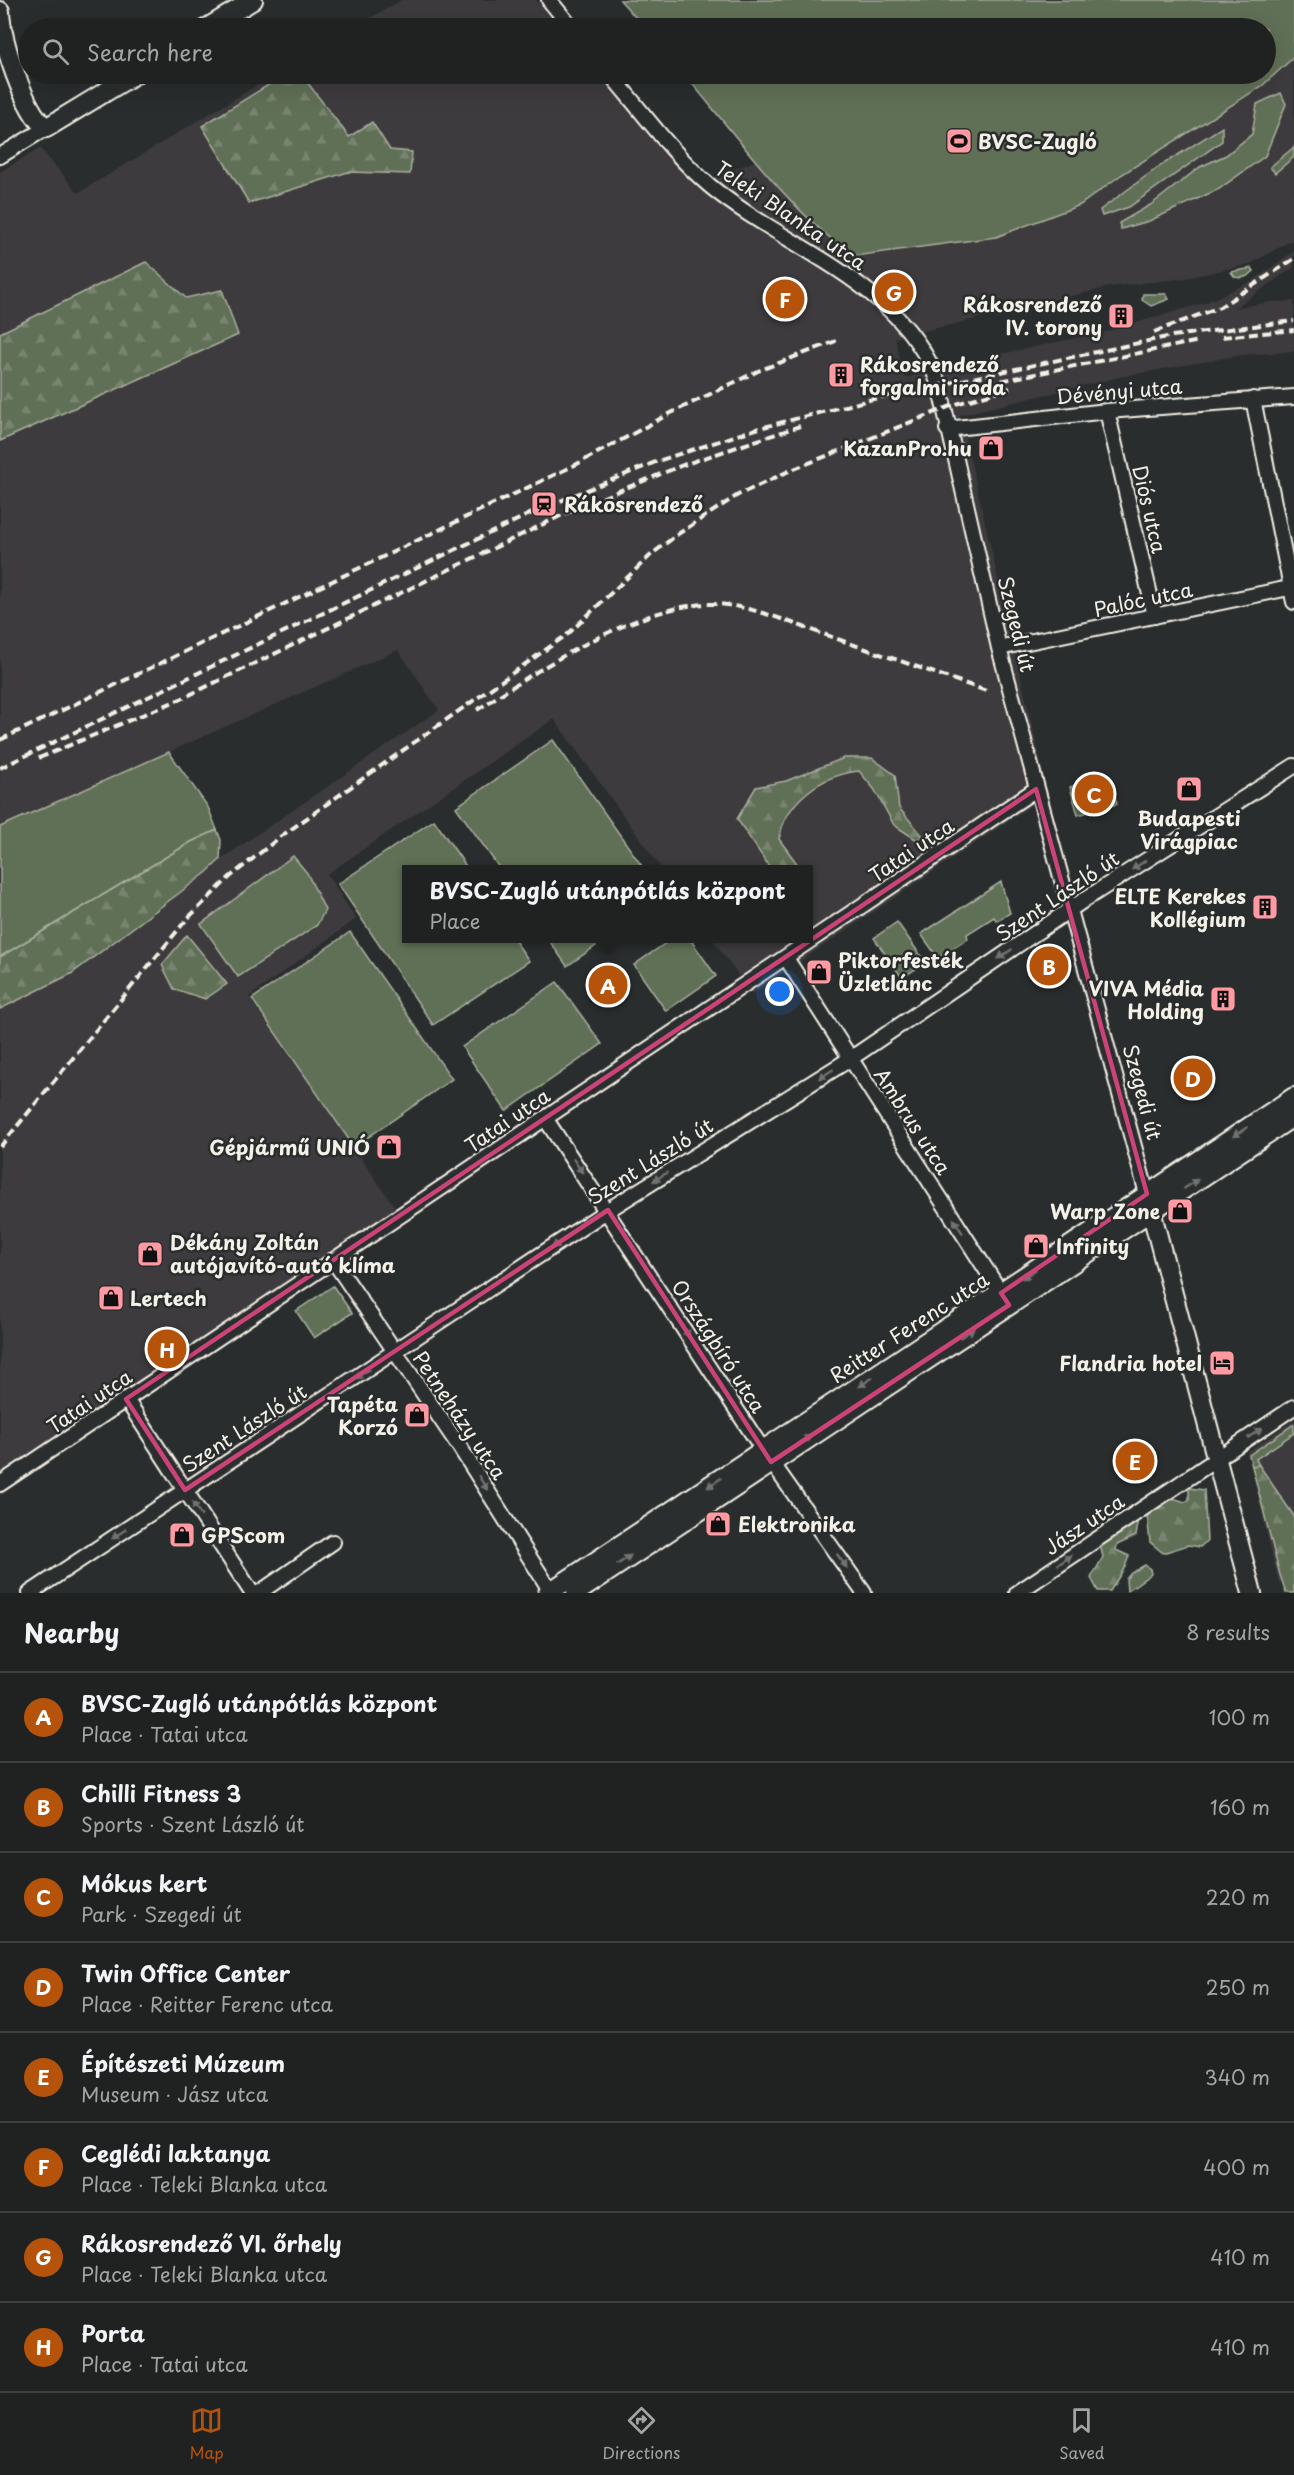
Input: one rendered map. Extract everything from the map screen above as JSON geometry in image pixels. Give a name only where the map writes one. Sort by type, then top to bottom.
[{"type":"street","points":[[3,0],[0,18],[9,58],[18,78]]},
{"type":"street","points":[[223,18],[253,0]]},
{"type":"street","points":[[549,0],[564,18]]},
{"type":"street","points":[[21,84],[36,118],[46,128]]},
{"type":"street","points":[[0,156],[119,84]]},
{"type":"street","name":"Teleki Blanka utca","points":[[619,84],[685,162],[709,185],[786,239],[847,276],[908,330],[932,368],[947,429]]},
{"type":"street","name":"Dévényi utca","points":[[947,429],[1107,411],[1294,397]]},
{"type":"street","points":[[1253,399],[1294,602]]},
{"type":"street","name":"Diós utca","points":[[1107,411],[1155,616]]},
{"type":"street","name":"Szegedi út","points":[[947,429],[999,648],[1036,789],[1071,909],[1252,1593]]},
{"type":"street","name":"Palóc utca","points":[[999,648],[1292,587]]},
{"type":"street","name":"Szent László út","points":[[30,1593],[608,1210],[850,1059],[1071,909],[1294,766]]},
{"type":"street","name":"Tatai utca","points":[[813,940],[1036,789]]},
{"type":"street","name":"Tatai utca","points":[[0,1484],[808,943]]},
{"type":"street","name":"Ambrus utca","points":[[786,958],[1005,1299]]},
{"type":"street","name":"Reitter Ferenc utca","points":[[550,1592],[767,1456],[1293,1105]]},
{"type":"street","name":"Országbíró utca","points":[[545,1118],[608,1210],[767,1456],[864,1593]]},
{"type":"street","name":"Petneházy utca","points":[[333,1260],[459,1446],[550,1592]]},
{"type":"street","points":[[126,1399],[252,1593]]},
{"type":"street","name":"Jász utca","points":[[1017,1593],[1294,1407]]},
{"type":"street","name":"Reitter Ferenc utca","points":[[576,1593],[767,1456]]},
{"type":"street","points":[[259,1593],[333,1542]]},
{"type":"highlighted area","points":[[1036,789],[1147,1194],[1001,1293],[1009,1305],[771,1462],[608,1210],[185,1490],[126,1399]]},
{"type":"shaded area","points":[[402,0],[536,0],[551,18],[370,18]]},
{"type":"shaded area","points":[[1294,57],[1294,239],[1250,264],[1186,278],[1109,287],[895,338],[905,378],[973,360],[1105,332],[1204,303],[1253,281],[1294,251],[1294,267],[1235,308],[1294,301],[1294,351],[1242,355],[1124,376],[960,415],[1048,794],[752,994],[715,943],[813,943],[813,865],[659,865],[554,719],[327,874],[356,919],[249,997],[404,1220],[0,1496],[0,1009],[71,974],[206,873],[220,860],[439,710],[398,650],[0,827],[0,172],[40,148],[78,193],[259,84],[607,84],[694,185],[755,161],[830,240],[854,256],[1080,205],[1121,175],[1264,84],[1276,84],[1276,73]]},
{"type":"shaded area","points":[[1294,1420],[1294,1572],[1279,1583],[1247,1452]]},
{"type":"green space","name":"BVSC-Zugló","points":[[620,0],[1294,0],[1294,57],[1276,73],[1276,18],[636,18]]},
{"type":"green space","points":[[270,84],[309,84],[349,137],[372,122],[390,150],[412,152],[410,174],[348,172],[249,203],[202,126]]},
{"type":"green space","name":"BVSC-Zugló","points":[[692,84],[1264,84],[1121,175],[1080,205],[996,237],[854,256],[808,218],[743,146]]},
{"type":"green space","points":[[1281,93],[1286,104],[1265,156],[1219,189],[1149,221],[1121,229],[1119,223],[1152,204],[1200,167],[1226,155],[1252,134],[1257,104]]},
{"type":"green space","points":[[1222,127],[1222,141],[1129,207],[1102,216],[1100,210],[1157,168]]},
{"type":"green space","points":[[1294,147],[1294,157],[1275,173],[1270,167]]},
{"type":"green space","points":[[146,262],[186,298],[222,290],[238,335],[0,441],[0,333]]},
{"type":"green space","points":[[1252,268],[1254,271],[1243,278],[1235,277],[1231,272]]},
{"type":"green space","points":[[1143,294],[1166,294],[1169,299],[1151,306],[1142,300]]},
{"type":"green space","points":[[553,740],[641,865],[497,865],[456,807]]},
{"type":"green space","points":[[169,752],[208,807],[217,830],[191,842],[0,957],[0,827]]},
{"type":"green space","points":[[844,758],[872,758],[895,775],[899,808],[923,836],[917,840],[894,825],[874,789],[859,771],[831,778],[819,784],[797,802],[783,825],[779,839],[798,865],[768,865],[737,819],[756,787],[786,781]]},
{"type":"green space","points":[[1109,776],[1117,804],[1078,815],[1070,787]]},
{"type":"green space","points":[[434,820],[465,865],[402,865],[402,943],[517,943],[529,961],[433,1025],[338,884]]},
{"type":"green space","points":[[217,830],[221,840],[220,860],[206,873],[71,974],[0,1009],[0,957],[191,842]]},
{"type":"green space","points":[[293,856],[307,873],[325,910],[317,925],[238,977],[201,924]]},
{"type":"green space","points":[[1001,882],[1010,913],[997,921],[994,917],[967,934],[968,939],[938,958],[921,934]]},
{"type":"green space","points":[[897,922],[923,959],[918,962],[920,966],[902,978],[874,938]]},
{"type":"green space","points":[[350,932],[452,1079],[354,1147],[252,999]]},
{"type":"green space","points":[[187,935],[227,984],[205,999],[174,989],[162,965]]},
{"type":"green space","points":[[551,943],[600,943],[567,966]]},
{"type":"green space","points":[[666,943],[693,943],[716,976],[666,1011],[634,965]]},
{"type":"green space","points":[[557,982],[602,1044],[506,1111],[462,1047]]},
{"type":"green space","points":[[333,1286],[352,1313],[314,1338],[296,1311]]},
{"type":"green space","points":[[1294,1424],[1294,1433],[1256,1459],[1259,1465],[1252,1466],[1249,1455]]},
{"type":"green space","points":[[1259,1465],[1294,1516],[1294,1593],[1286,1593],[1280,1575],[1252,1466]]},
{"type":"green space","points":[[1189,1488],[1204,1490],[1207,1541],[1200,1547],[1188,1545],[1163,1553],[1150,1542],[1147,1514],[1173,1498],[1185,1502],[1189,1500]]},
{"type":"green space","points":[[1132,1524],[1138,1524],[1136,1536],[1117,1545],[1116,1550],[1129,1556],[1125,1567],[1110,1591],[1098,1591],[1091,1578],[1103,1557],[1100,1545]]},
{"type":"green space","points":[[1145,1565],[1150,1569],[1151,1574],[1127,1591],[1126,1579],[1131,1573]]},
{"type":"railway","points":[[1154,332],[1220,307],[1294,259]]},
{"type":"railway","points":[[0,768],[538,510],[658,461],[756,429],[873,399],[1172,336],[1294,321]]},
{"type":"railway","points":[[1222,337],[1294,330]]},
{"type":"railway","points":[[0,740],[577,464],[671,413],[758,371],[836,341]]},
{"type":"railway","points":[[975,386],[1199,341]]},
{"type":"railway","points":[[0,1147],[187,919],[230,877],[280,837],[568,634],[652,554],[678,534],[738,495],[789,471],[956,404],[1010,388]]},
{"type":"railway","points":[[39,758],[183,698],[579,507],[683,465],[800,426]]},
{"type":"railway","points":[[477,710],[560,658],[623,626],[686,606],[716,604],[730,605],[772,616],[989,692]]},
{"type":"place","name":"BVSC-Zugló","points":[[959,141]]},
{"type":"place","name":"Rákosrendező VI. őrhely","points":[[894,292]]},
{"type":"place","name":"Ceglédi laktanya","points":[[785,299]]},
{"type":"place","name":"Rákosrendező IV. torony","points":[[1121,316]]},
{"type":"place","name":"Rákosrendező forgalmi iroda","points":[[841,375]]},
{"type":"place","name":"KazanPro.hu","points":[[991,448]]},
{"type":"place","name":"Rákosrendező","points":[[544,504]]},
{"type":"place","name":"Budapesti Virágpiac","points":[[1189,789]]},
{"type":"place","name":"Mókus kert","points":[[1094,794]]},
{"type":"place","name":"ELTE Kerekes Kollégium","points":[[1265,907]]},
{"type":"place","name":"Chilli Fitness 3","points":[[1049,966]]},
{"type":"place","name":"Piktorfesték Üzletlánc","points":[[819,972]]},
{"type":"place","name":"BVSC-Zugló utánpótlás központ","points":[[608,985]]},
{"type":"place","name":"VIVA Média Holding","points":[[1223,999]]},
{"type":"place","name":"Twin Office Center","points":[[1193,1078]]},
{"type":"place","name":"Gépjármű UNIÓ","points":[[389,1147]]},
{"type":"place","name":"Warp Zone","points":[[1180,1211]]},
{"type":"place","name":"Infinity","points":[[1036,1246]]},
{"type":"place","name":"Dékány Zoltán autójavító-autó klíma","points":[[150,1254]]},
{"type":"place","name":"Lertech","points":[[111,1298]]},
{"type":"place","name":"Porta","points":[[167,1349]]},
{"type":"place","name":"Flandria hotel","points":[[1222,1363]]},
{"type":"place","name":"Tapéta Korzó","points":[[417,1415]]},
{"type":"place","name":"Építészeti Múzeum","points":[[1135,1461]]},
{"type":"place","name":"Elektronika","points":[[718,1524]]},
{"type":"place","name":"GPScom","points":[[182,1535]]}]
